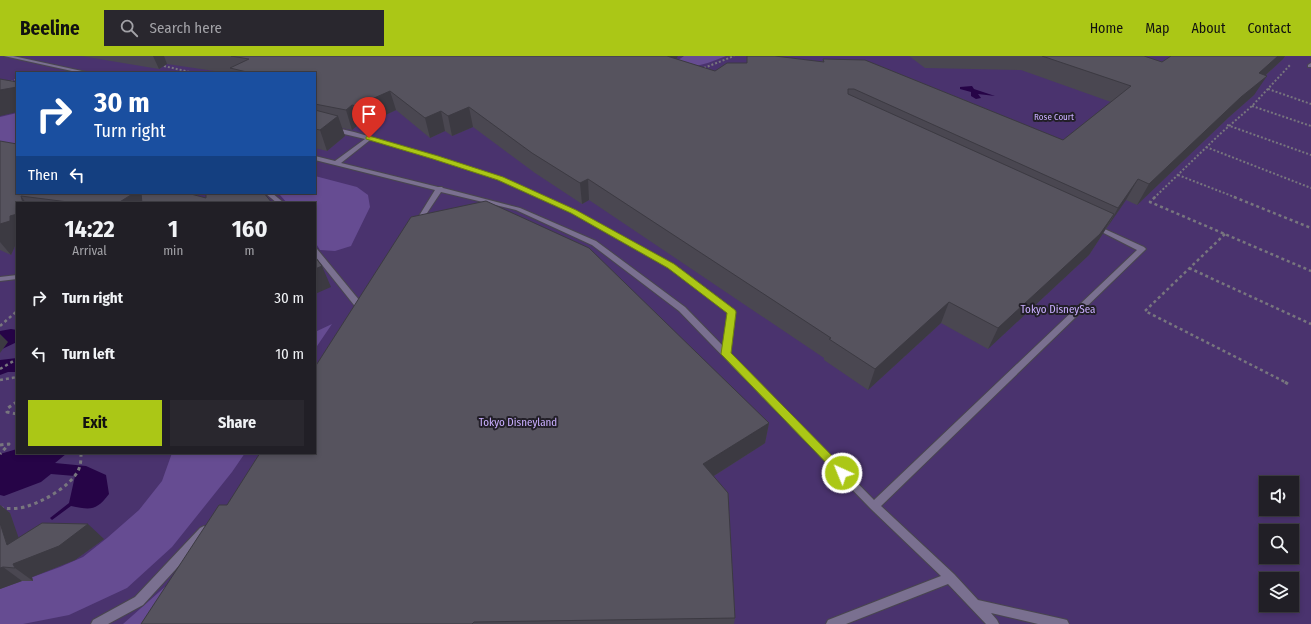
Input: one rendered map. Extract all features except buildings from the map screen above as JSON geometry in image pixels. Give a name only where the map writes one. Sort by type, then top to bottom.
[{"type":"street","points":[[6,56],[83,72]]},
{"type":"street","points":[[316,125],[369,138],[435,157],[500,179],[574,212],[671,266],[732,312],[726,354]]},
{"type":"street","points":[[337,163],[369,138]]},
{"type":"street","points":[[316,158],[440,188],[518,209],[594,243],[682,309],[874,506],[950,578],[993,624]]},
{"type":"street","points":[[414,228],[440,188]]},
{"type":"street","points":[[269,194],[280,202]]},
{"type":"street","points":[[874,506],[1142,249],[1089,224]]},
{"type":"street","points":[[316,252],[362,308]]},
{"type":"street","points":[[0,279],[16,277]]},
{"type":"street","points":[[97,624],[139,601],[213,522]]},
{"type":"street","points":[[832,624],[950,578]]},
{"type":"street","points":[[976,605],[1063,624]]},
{"type":"path","points":[[698,70],[734,56]]},
{"type":"path","points":[[1293,62],[1252,106],[1206,147],[1150,202],[1311,271]]},
{"type":"path","points":[[719,63],[723,66]]},
{"type":"path","points":[[164,66],[190,72]]},
{"type":"path","points":[[10,83],[16,80]]},
{"type":"path","points":[[1268,90],[1311,104]]},
{"type":"path","points":[[1252,106],[1311,126]]},
{"type":"path","points":[[1227,125],[1311,155]]},
{"type":"path","points":[[1206,147],[1311,188]]},
{"type":"path","points":[[1178,175],[1311,228]]},
{"type":"path","points":[[1225,234],[1145,311],[1288,384]]},
{"type":"path","points":[[1189,268],[1311,324]]},
{"type":"path","points":[[0,326],[16,312]]},
{"type":"path","points":[[0,369],[16,360]]},
{"type":"path","points":[[0,380],[16,377]]},
{"type":"path","points":[[16,404],[8,408],[7,412],[16,414]]},
{"type":"path","points":[[0,445],[9,444],[0,454]]},
{"type":"path","points":[[0,508],[8,509],[28,506],[53,492],[71,480],[77,473],[81,463],[81,454]]},
{"type":"green space","points":[[0,56],[1311,56],[1311,624],[0,624]]},
{"type":"shaded area","points":[[684,56],[726,56],[700,65],[687,67],[674,63]]},
{"type":"shaded area","points":[[972,86],[974,89],[995,96],[978,94],[981,98],[976,99],[971,96],[971,92],[960,89],[960,87]]},
{"type":"shaded area","points":[[16,113],[16,162],[0,158],[0,117]]},
{"type":"shaded area","points":[[316,176],[357,187],[368,195],[370,207],[351,246],[335,251],[320,250],[316,244],[316,202],[286,202],[278,194],[316,194]]},
{"type":"shaded area","points":[[332,324],[316,348],[316,332]]},
{"type":"shaded area","points":[[16,330],[16,342],[0,350],[0,331]]},
{"type":"shaded area","points":[[16,358],[16,372],[8,372],[0,375],[0,360]]},
{"type":"shaded area","points":[[16,449],[16,454],[66,454],[55,463],[86,466],[106,475],[109,494],[100,504],[93,508],[71,506],[52,520],[50,518],[69,503],[75,476],[51,474],[41,482],[4,496],[0,495],[0,454]]},
{"type":"shaded area","points":[[172,454],[244,454],[232,472],[172,547],[127,588],[69,615],[23,624],[0,624],[0,581],[22,581],[83,557],[139,510],[162,481]]},
{"type":"shaded area","points":[[167,585],[173,624],[123,624]]},
{"type":"route","points":[[369,138],[435,157],[500,179],[574,212],[671,266],[732,312],[726,354],[842,473]]},
{"type":"park label","name":"Rose Court","points":[[1054,117]]},
{"type":"park label","name":"Tokyo DisneySea","points":[[1058,309]]},
{"type":"park label","name":"Tokyo Disneyland","points":[[518,422]]}]
